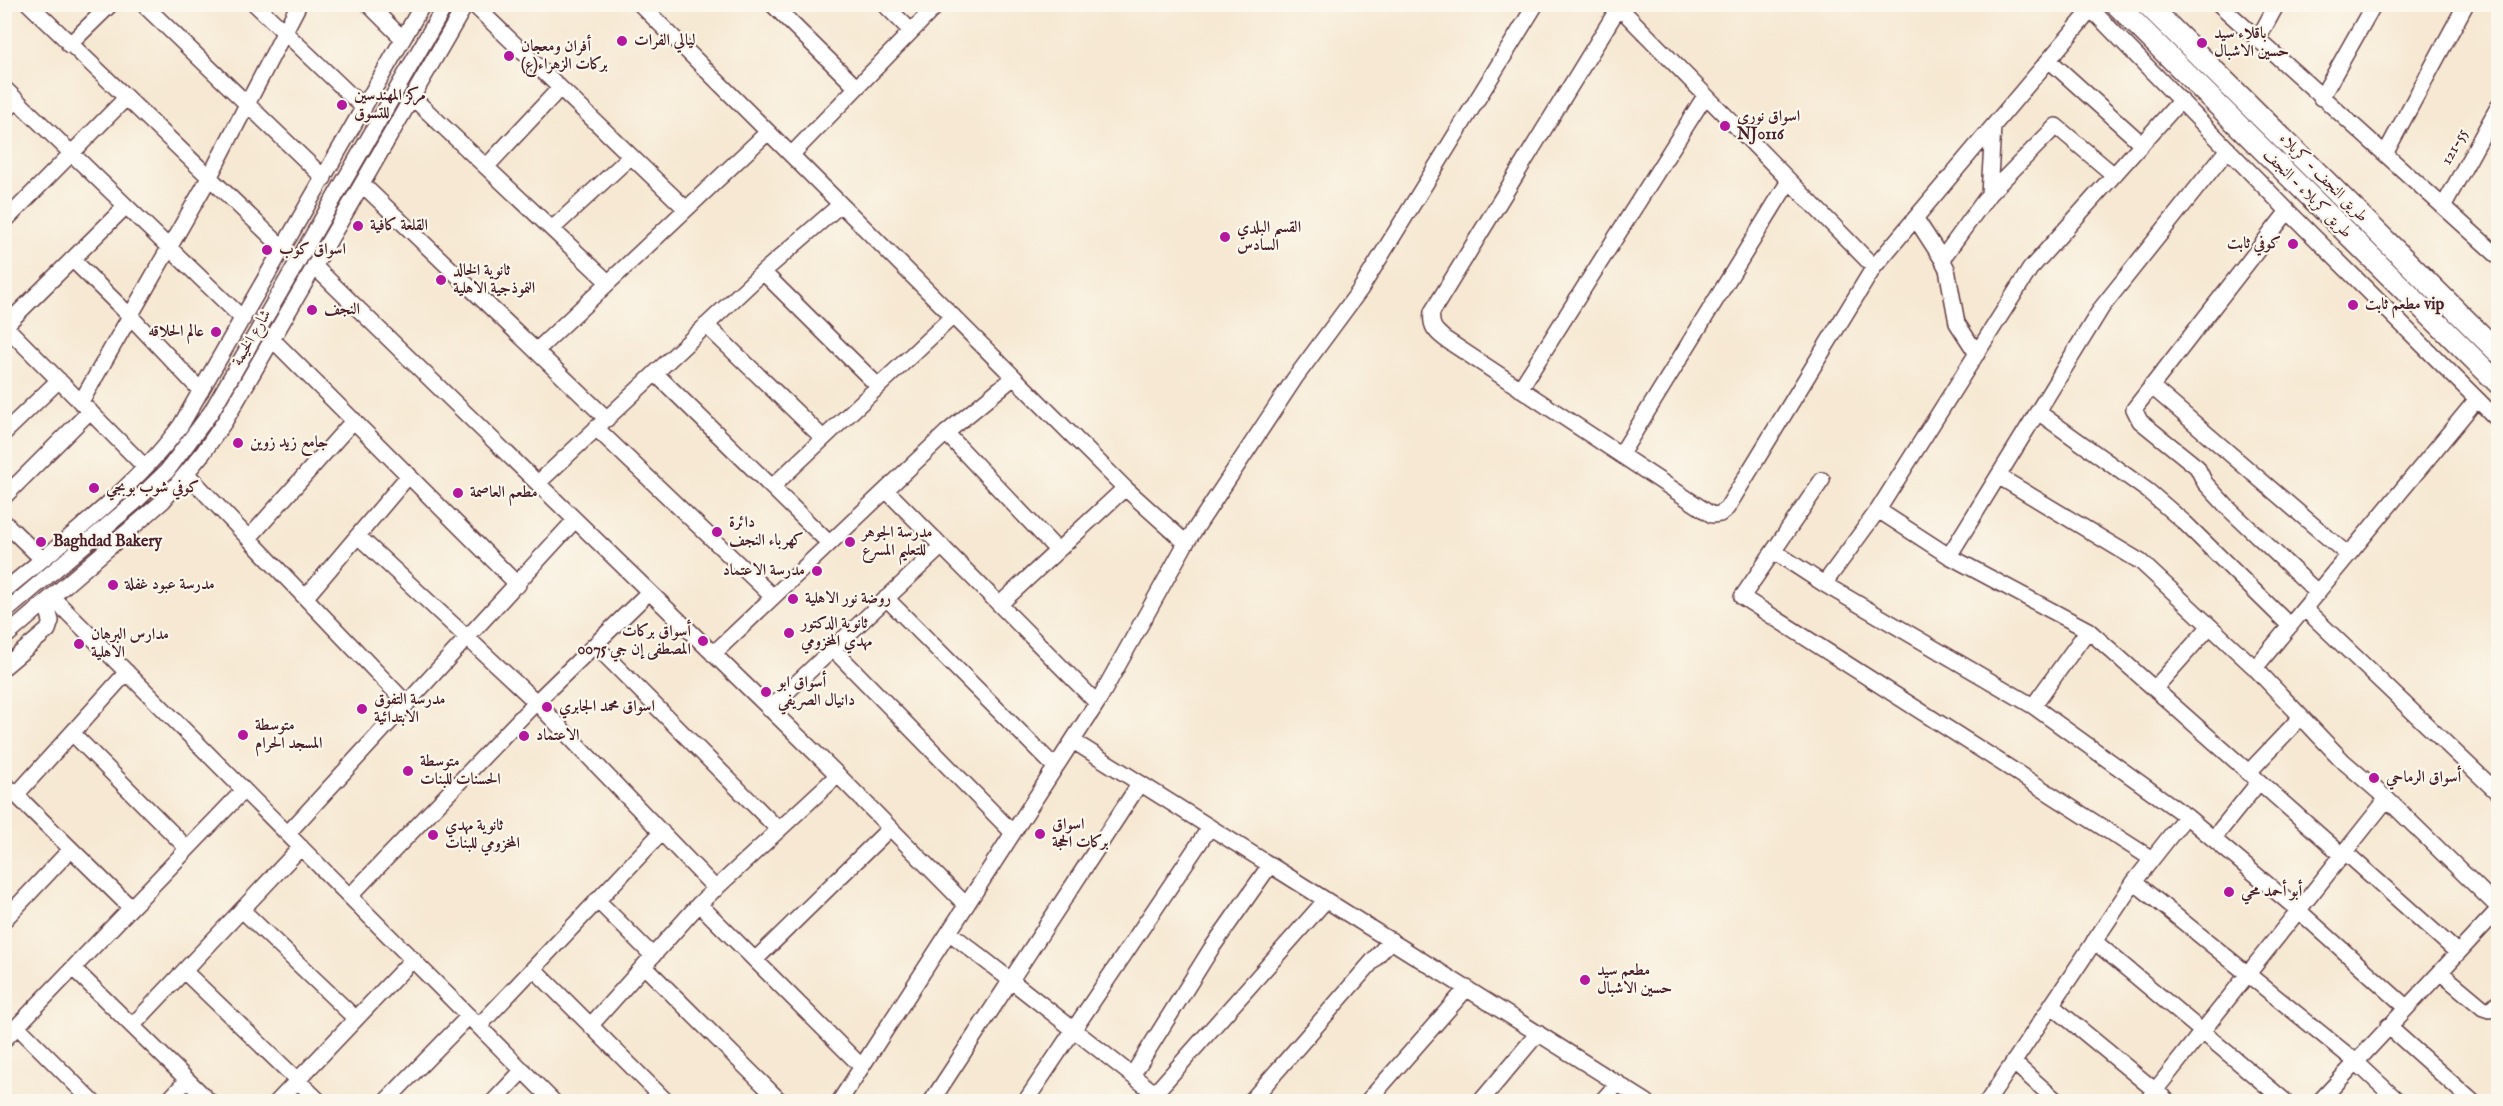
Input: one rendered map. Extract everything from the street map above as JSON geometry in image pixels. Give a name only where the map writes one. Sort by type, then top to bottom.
[{"type":"highway","name":"طريق کربلاء - النجف","points":[[2116,4],[2499,382]]},
{"type":"highway","name":"طريق النجف - کربلاء","points":[[2148,4],[2499,352]]},
{"type":"street","points":[[29,4],[125,99],[284,249]]},
{"type":"street","points":[[69,45],[111,4]]},
{"type":"street","points":[[143,4],[324,178]]},
{"type":"street","points":[[255,4],[364,108]]},
{"type":"street","points":[[4,497],[85,407],[131,317],[209,178],[299,4]]},
{"type":"street","points":[[368,4],[403,39]]},
{"type":"street","points":[[4,591],[76,532],[166,446],[284,249],[423,4]]},
{"type":"street","name":"شارع الخيمة","points":[[10,608],[134,503],[167,471],[211,412],[446,4]]},
{"type":"street","points":[[640,4],[1125,488],[1186,543]]},
{"type":"street","points":[[772,4],[856,87]]},
{"type":"street","points":[[884,4],[911,32]]},
{"type":"street","points":[[791,155],[938,4]]},
{"type":"street","points":[[839,1101],[1097,703],[1186,543],[1295,378],[1360,290],[1536,4]]},
{"type":"street","points":[[2219,4],[2257,41],[2499,256]]},
{"type":"street","points":[[2257,41],[2277,4]]},
{"type":"street","points":[[2322,98],[2374,4]]},
{"type":"street","points":[[2385,154],[2466,4]]},
{"type":"street","points":[[464,6],[560,88],[687,209]]},
{"type":"street","name":"شارع الخيمة","points":[[4,638],[135,526],[187,474],[225,421],[464,6]]},
{"type":"street","points":[[1874,267],[1617,6],[1432,312],[1430,322],[1435,330],[1520,389],[1712,515],[1720,514],[1874,267],[2094,7],[2288,211],[2499,420]]},
{"type":"street","points":[[423,78],[436,46],[431,40],[424,44]]},
{"type":"street","points":[[2049,60],[2142,144]]},
{"type":"street","points":[[4,88],[243,319]]},
{"type":"street","points":[[486,167],[560,88]]},
{"type":"street","points":[[1520,389],[1705,96]]},
{"type":"street","points":[[412,97],[608,282]]},
{"type":"street","points":[[4,222],[125,99]]},
{"type":"street","points":[[4,113],[17,100]]},
{"type":"street","points":[[1824,584],[1878,510],[2030,269],[2181,100]]},
{"type":"street","name":"121-55","points":[[2444,205],[2499,107]]},
{"type":"street","points":[[1942,259],[1989,194],[2056,126],[2114,175]]},
{"type":"street","points":[[1989,194],[1993,127]]},
{"type":"street","points":[[536,351],[768,132]]},
{"type":"street","points":[[1949,556],[2102,307],[2228,149]]},
{"type":"street","points":[[552,229],[631,156]]},
{"type":"street","points":[[1621,454],[1789,181]]},
{"type":"street","points":[[362,184],[536,351],[602,424],[773,597]]},
{"type":"street","points":[[538,483],[763,272],[840,205]]},
{"type":"street","points":[[126,206],[5,326],[145,467]]},
{"type":"street","points":[[2288,211],[2134,409],[2140,421],[2197,467],[2205,483],[2230,510],[2318,593]]},
{"type":"street","points":[[1916,219],[1947,269],[1957,323],[1977,354]]},
{"type":"street","points":[[72,260],[131,317],[201,391]]},
{"type":"street","points":[[314,266],[769,708],[966,905]]},
{"type":"street","points":[[763,272],[878,386]]},
{"type":"street","points":[[773,486],[953,316]]},
{"type":"street","points":[[706,325],[823,438]]},
{"type":"street","points":[[272,339],[518,585]]},
{"type":"street","points":[[655,373],[829,543]]},
{"type":"street","points":[[712,654],[945,433],[1014,378]]},
{"type":"street","points":[[4,434],[59,380]]},
{"type":"street","points":[[2151,386],[2348,555]]},
{"type":"street","points":[[2255,668],[2477,399]]},
{"type":"street","points":[[2038,412],[2148,491],[2185,523],[2290,626]]},
{"type":"street","points":[[249,538],[354,420]]},
{"type":"street","points":[[945,433],[1057,550]]},
{"type":"street","points":[[187,474],[407,704]]},
{"type":"street","points":[[306,597],[409,475]]},
{"type":"street","points":[[1998,476],[2141,562],[2255,668],[2343,761],[2387,799],[2499,909],[2319,1101]]},
{"type":"street","points":[[1822,480],[1742,597],[2152,859]]},
{"type":"street","points":[[1000,604],[1125,488]]},
{"type":"street","points":[[886,490],[1097,703]]},
{"type":"street","points":[[1878,510],[1949,556],[2088,630],[2254,778],[2458,953]]},
{"type":"street","points":[[288,834],[575,520]]},
{"type":"street","points":[[4,522],[42,559]]},
{"type":"street","points":[[76,532],[86,544]]},
{"type":"street","points":[[358,536],[536,702],[716,889]]},
{"type":"street","points":[[769,708],[942,546]]},
{"type":"street","points":[[1774,552],[1824,584],[2033,706],[2186,816],[2298,910],[2406,1007]]},
{"type":"street","points":[[350,896],[536,702],[649,592]]},
{"type":"street","points":[[886,598],[1055,767]]},
{"type":"street","points":[[4,668],[48,630],[51,621],[49,600]]},
{"type":"street","points":[[49,600],[127,672],[554,1101]]},
{"type":"street","points":[[10,608],[11,619],[15,624],[21,624]]},
{"type":"street","points":[[2305,609],[2499,793]]},
{"type":"street","points":[[2155,688],[2210,626]]},
{"type":"street","points":[[2033,706],[2088,630]]},
{"type":"street","points":[[595,645],[779,830]]},
{"type":"street","points":[[833,649],[1013,833]]},
{"type":"street","points":[[16,795],[127,672]]},
{"type":"street","points":[[2213,839],[2254,778],[2301,717]]},
{"type":"street","points":[[72,733],[187,848]]},
{"type":"street","points":[[1072,741],[1647,1101]]},
{"type":"street","points":[[591,1025],[699,904],[837,775]]},
{"type":"street","points":[[4,783],[130,907]]},
{"type":"street","points":[[932,1101],[1140,783]]},
{"type":"street","points":[[4,1040],[244,790]]},
{"type":"street","points":[[2150,1096],[2387,799]]},
{"type":"street","points":[[1987,1101],[2134,882],[2186,816]]},
{"type":"street","points":[[1025,1101],[1210,827]]},
{"type":"street","points":[[755,960],[890,828]]},
{"type":"street","points":[[385,1101],[534,969],[662,832]]},
{"type":"street","points":[[133,1025],[301,847]]},
{"type":"street","points":[[8,909],[70,849]]},
{"type":"street","points":[[1133,1074],[1211,949],[1270,865]]},
{"type":"street","points":[[2134,882],[2355,1061],[2399,1101]]},
{"type":"street","points":[[597,900],[648,961],[781,1101]]},
{"type":"street","points":[[949,932],[1133,1074],[1156,1098],[1326,900]]},
{"type":"street","points":[[699,904],[862,1067]]},
{"type":"street","points":[[242,910],[356,1019]]},
{"type":"street","points":[[1250,1101],[1390,940]]},
{"type":"street","points":[[2094,941],[2286,1101]]},
{"type":"street","points":[[277,1101],[413,959]]},
{"type":"street","points":[[73,968],[210,1101]]},
{"type":"street","points":[[534,969],[667,1101]]},
{"type":"street","points":[[184,971],[320,1101]]},
{"type":"street","points":[[2440,972],[2483,1008],[2489,1010],[2499,1002]]},
{"type":"street","points":[[1367,1101],[1467,988]]},
{"type":"street","points":[[2051,1005],[2150,1096],[2169,1101]]},
{"type":"street","points":[[17,1026],[93,1101]]},
{"type":"street","points":[[2388,1026],[2473,1101]]},
{"type":"street","points":[[1480,1101],[1538,1033]]},
{"type":"street","points":[[2013,1062],[2058,1101]]},
{"type":"street","points":[[493,1101],[523,1070]]},
{"type":"street","points":[[167,1101],[187,1080]]},
{"type":"street","points":[[1601,1101],[1618,1083]]},
{"type":"place","name":"ليالي الفرات","points":[[622,41]]},
{"type":"place","name":"باقلاء سيد حسين الاشبال","points":[[2202,43]]},
{"type":"place","name":"أفران ومعجان بركات الزهراء(ع)","points":[[509,56]]},
{"type":"place","name":"مركز المهندسين للتسوق","points":[[342,105]]},
{"type":"place","name":"اسواق نوري NJ0116","points":[[1725,126]]},
{"type":"place","name":"القلعة كافية","points":[[358,226]]},
{"type":"place","name":"القسم البلدي السادس","points":[[1225,237]]},
{"type":"place","name":"كوفي ثابت","points":[[2293,244]]},
{"type":"place","name":"اسواق كوب","points":[[267,250]]},
{"type":"place","name":"ثانوية الخالد النموذجية الاهلية","points":[[441,280]]},
{"type":"place","name":"مطعم ثابت vip","points":[[2353,305]]},
{"type":"place","name":"النجف","points":[[312,310]]},
{"type":"place","name":"عالم الحلاقه","points":[[216,332]]},
{"type":"place","name":"جامع زيد زوين","points":[[238,443]]},
{"type":"place","name":"كوفي شوب بوبجي","points":[[94,488]]},
{"type":"place","name":"مطعم العاصمة","points":[[458,493]]},
{"type":"place","name":"دائرة كهرباء النجف","points":[[717,532]]},
{"type":"place","name":"Baghdad Bakery","points":[[41,542]]},
{"type":"place","name":"مدرسة الجوهر للتعليم المسرع","points":[[850,542]]},
{"type":"place","name":"مدرسة الاعتماد","points":[[817,571]]},
{"type":"place","name":"مدرسة عبود غفلة","points":[[113,585]]},
{"type":"place","name":"روضة نور الاهلية","points":[[793,599]]},
{"type":"place","name":"ثانوية الدكتور مهدي المخزومي","points":[[789,633]]},
{"type":"place","name":"أسواق بركات المصطفی إن جي 0075","points":[[703,641]]},
{"type":"place","name":"مدارس البرهان الاهلية","points":[[79,644]]},
{"type":"place","name":"أسواق ابو دانيال الصريفي","points":[[766,692]]},
{"type":"place","name":"اسواق محمد الجابري","points":[[547,707]]},
{"type":"place","name":"مدرسة التفوق الابتدائية","points":[[362,709]]},
{"type":"place","name":"متوسطة المسجد الحرام","points":[[243,735]]},
{"type":"place","name":"الاعتماد","points":[[524,736]]},
{"type":"place","name":"متوسطة الحسنات للبنات","points":[[408,771]]},
{"type":"place","name":"أسواق الرماحي","points":[[2374,778]]},
{"type":"place","name":"اسواق بركات الحجة","points":[[1040,834]]},
{"type":"place","name":"ثانوية مهدي المخزومي للبنات","points":[[433,835]]},
{"type":"place","name":"أبو أحمد محي","points":[[2229,892]]},
{"type":"place","name":"مطعم سيد حسين الاشبال","points":[[1585,980]]}]
